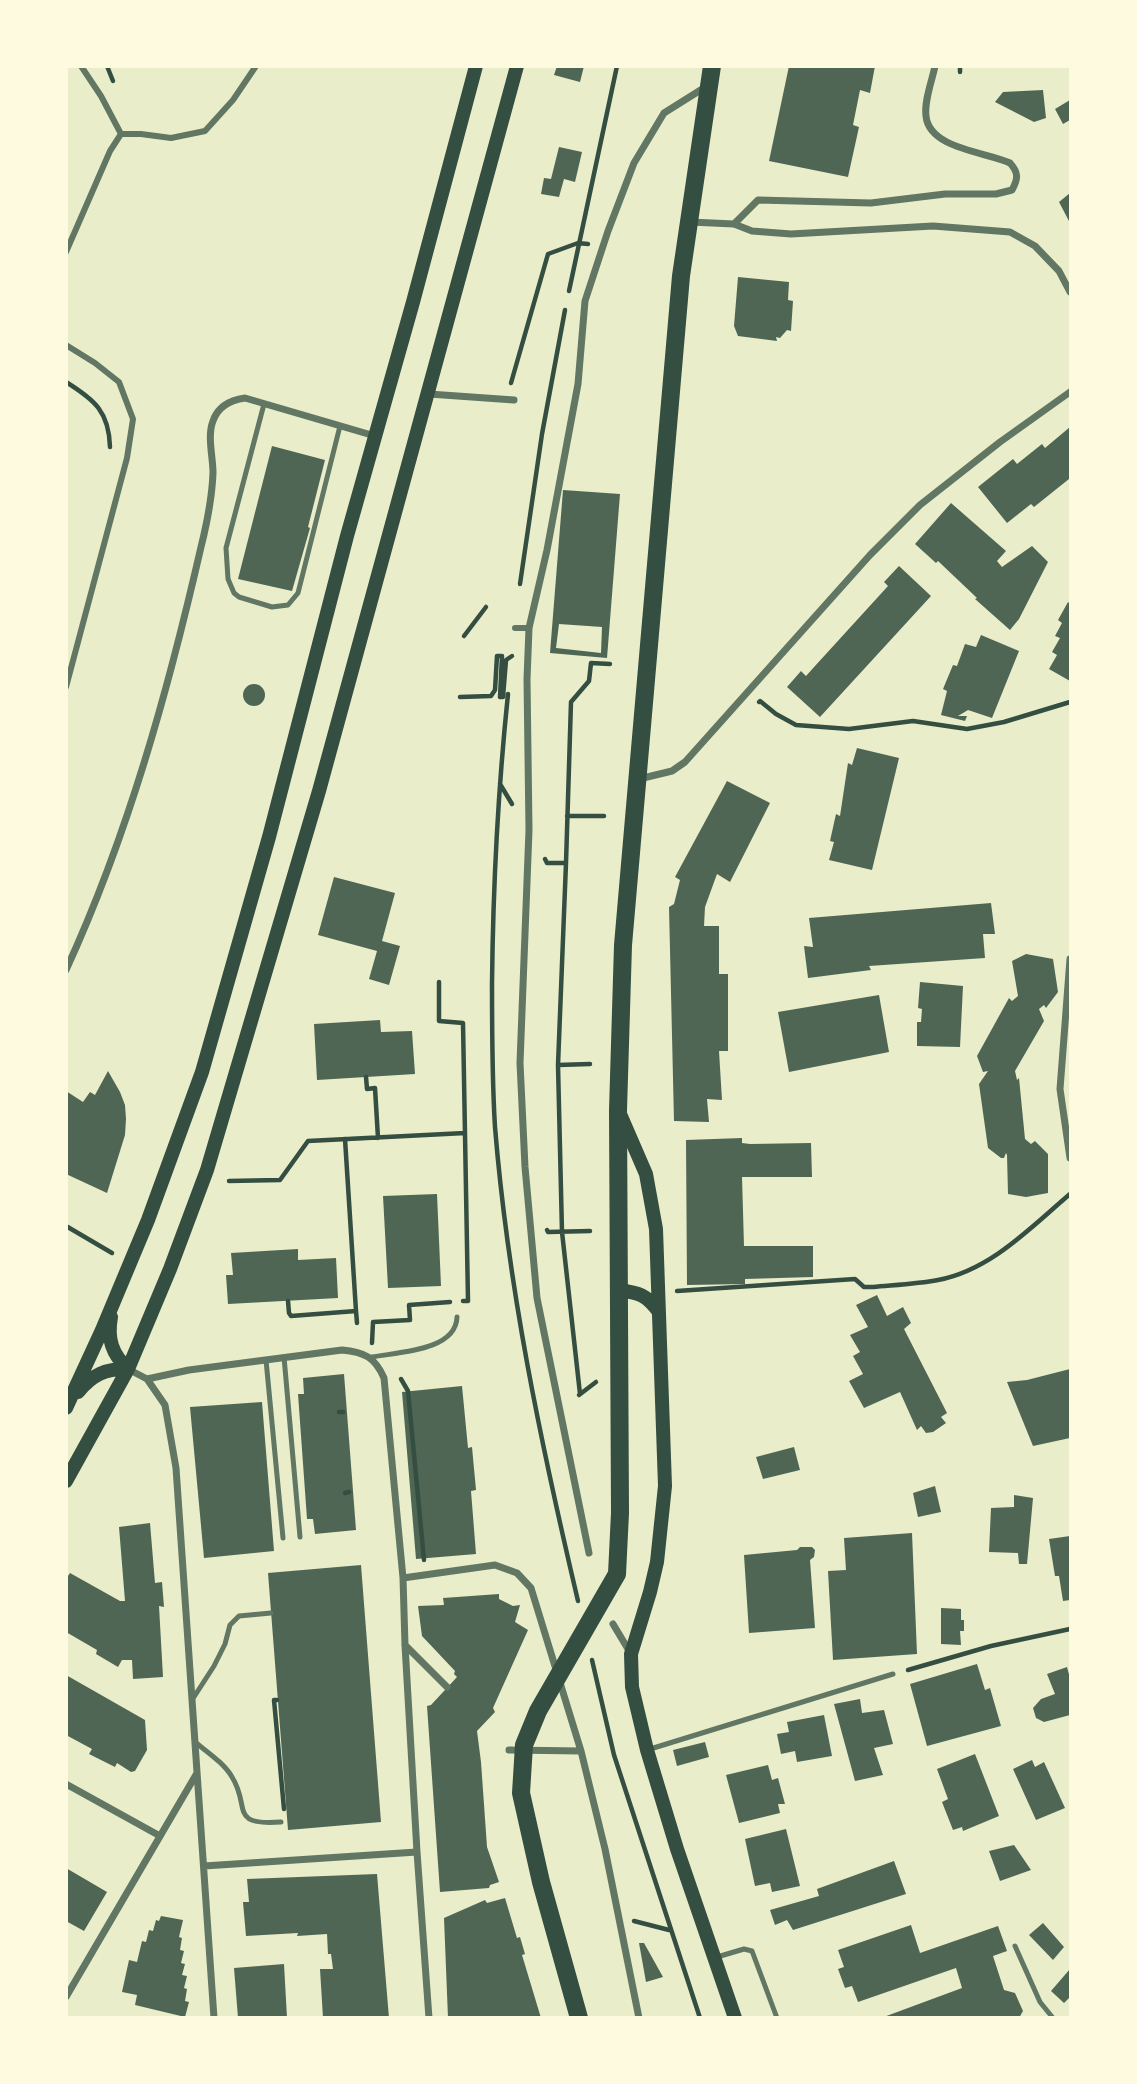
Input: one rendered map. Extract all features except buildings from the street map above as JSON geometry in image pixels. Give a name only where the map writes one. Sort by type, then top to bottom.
[{"type":"main road","points":[[68,1405],[148,1220],[202,1072],[269,837],[476,66]]},
{"type":"main road","points":[[66,1481],[128,1369],[170,1269],[207,1170],[319,791],[517,66]]},
{"type":"main road","points":[[579,2018],[541,1882],[521,1793],[524,1745],[538,1711],[617,1574],[620,1513],[618,1110],[623,945],[681,276],[712,66]]},
{"type":"main road","points":[[618,1110],[646,1174],[656,1229],[665,1486],[661,1534],[650,1592],[631,1654],[632,1687],[648,1750],[735,2018]]},
{"type":"main road","points":[[618,1290],[639,1293],[649,1298],[659,1312]]},
{"type":"main road","points":[[114,1302],[110,1341],[118,1360],[128,1369]]},
{"type":"main road","points":[[68,1405],[94,1376],[114,1368],[128,1369]]},
{"type":"street","points":[[81,66],[121,134]]},
{"type":"street","points":[[121,134],[171,138],[205,131],[233,100],[256,66]]},
{"type":"street","points":[[734,224],[758,200],[871,203],[945,194],[996,194],[1012,190],[1017,180],[1017,171],[1010,163],[947,143],[927,122],[925,114],[935,66]]},
{"type":"street","points":[[589,1553],[537,1298],[525,1167],[520,1063],[529,843],[529,628],[547,551],[578,384],[585,301],[608,231],[634,163],[664,113],[708,86]]},
{"type":"street","points":[[66,252],[104,165],[121,134]]},
{"type":"street","points":[[689,222],[734,224],[752,231],[790,234],[933,226],[1010,232],[1035,246],[1059,271],[1070,292]]},
{"type":"street","points":[[66,345],[96,363],[119,382],[133,419],[127,457],[66,687]]},
{"type":"street","points":[[638,779],[672,771],[685,762],[870,555],[920,505],[999,442],[1070,392]]},
{"type":"street","points":[[429,394],[511,400]]},
{"type":"street","points":[[66,970],[94,909],[132,804],[160,713],[180,638],[211,495],[213,471],[210,431],[218,411],[235,400],[246,398],[375,436]]},
{"type":"street","points":[[515,628],[529,628]]},
{"type":"street","points":[[1070,959],[1060,1089],[1070,1158]]},
{"type":"street","points":[[147,1378],[342,1350],[372,1357],[384,1378],[403,1577],[417,1852],[429,2018]]},
{"type":"street","points":[[128,1369],[147,1378],[165,1405],[176,1468],[214,2018]]},
{"type":"street","points":[[403,1577],[495,1565],[517,1573],[531,1588],[581,1751],[605,1849],[639,2018]]},
{"type":"street","points":[[613,1624],[631,1654]]},
{"type":"street","points":[[405,1645],[447,1687]]},
{"type":"street","points":[[509,1749],[581,1751]]},
{"type":"street","points":[[66,1997],[197,1772]]},
{"type":"street","points":[[66,1784],[160,1836]]},
{"type":"street","points":[[204,1866],[417,1852]]},
{"type":"lane","points":[[264,404],[226,548],[230,587],[245,600],[280,607],[288,605],[298,593],[340,426]]},
{"type":"lane","points":[[372,1357],[437,1344],[447,1339],[456,1329],[457,1317]]},
{"type":"lane","points":[[284,1357],[300,1537]]},
{"type":"lane","points":[[266,1360],[283,1538]]},
{"type":"lane","points":[[192,1700],[214,1666],[225,1644],[230,1625],[239,1616],[271,1614]]},
{"type":"lane","points":[[648,1750],[893,1674]]},
{"type":"lane","points":[[195,1742],[230,1773],[246,1817],[253,1822],[283,1822]]},
{"type":"lane","points":[[1015,1946],[1041,2002],[1053,2018]]},
{"type":"lane","points":[[714,1958],[744,1949],[752,1951],[777,2018]]},
{"type":"path","points":[[520,582],[542,434],[578,243],[617,66]]},
{"type":"path","points":[[511,400],[523,337],[548,254],[578,243]]},
{"type":"path","points":[[66,382],[99,407],[110,431],[110,449]]},
{"type":"path","points":[[464,636],[486,607]]},
{"type":"path","points":[[460,697],[491,696],[495,690],[497,656],[502,656],[500,697],[503,697],[506,660],[512,656]]},
{"type":"path","points":[[596,1382],[580,1394],[562,1232],[558,1065],[571,702],[589,681],[590,663],[610,664]]},
{"type":"path","points":[[760,701],[796,725],[849,729],[913,721],[967,729],[1004,722],[1070,702]]},
{"type":"path","points":[[567,816],[604,816]]},
{"type":"path","points":[[541,854],[547,863],[546,876]]},
{"type":"path","points":[[547,863],[566,863]]},
{"type":"path","points":[[372,1357],[373,1322],[410,1320],[409,1305],[468,1301],[463,1023],[439,1021],[439,982]]},
{"type":"path","points":[[558,1065],[590,1064]]},
{"type":"path","points":[[366,1077],[367,1089],[375,1088],[378,1138]]},
{"type":"path","points":[[229,1181],[280,1181],[308,1142],[465,1133]]},
{"type":"path","points":[[345,1139],[357,1323]]},
{"type":"path","points":[[658,1292],[855,1279],[864,1287],[939,1280],[995,1257],[1070,1194]]},
{"type":"path","points":[[66,1226],[112,1253]]},
{"type":"path","points":[[545,1228],[548,1232],[590,1231]]},
{"type":"path","points":[[288,1301],[291,1316],[356,1311]]},
{"type":"path","points":[[386,1354],[408,1391],[424,1559]]},
{"type":"path","points":[[893,1674],[990,1646],[1070,1629]]},
{"type":"path","points":[[277,1700],[274,1700],[283,1822]]},
{"type":"path","points":[[618,1917],[670,1930]]}]
